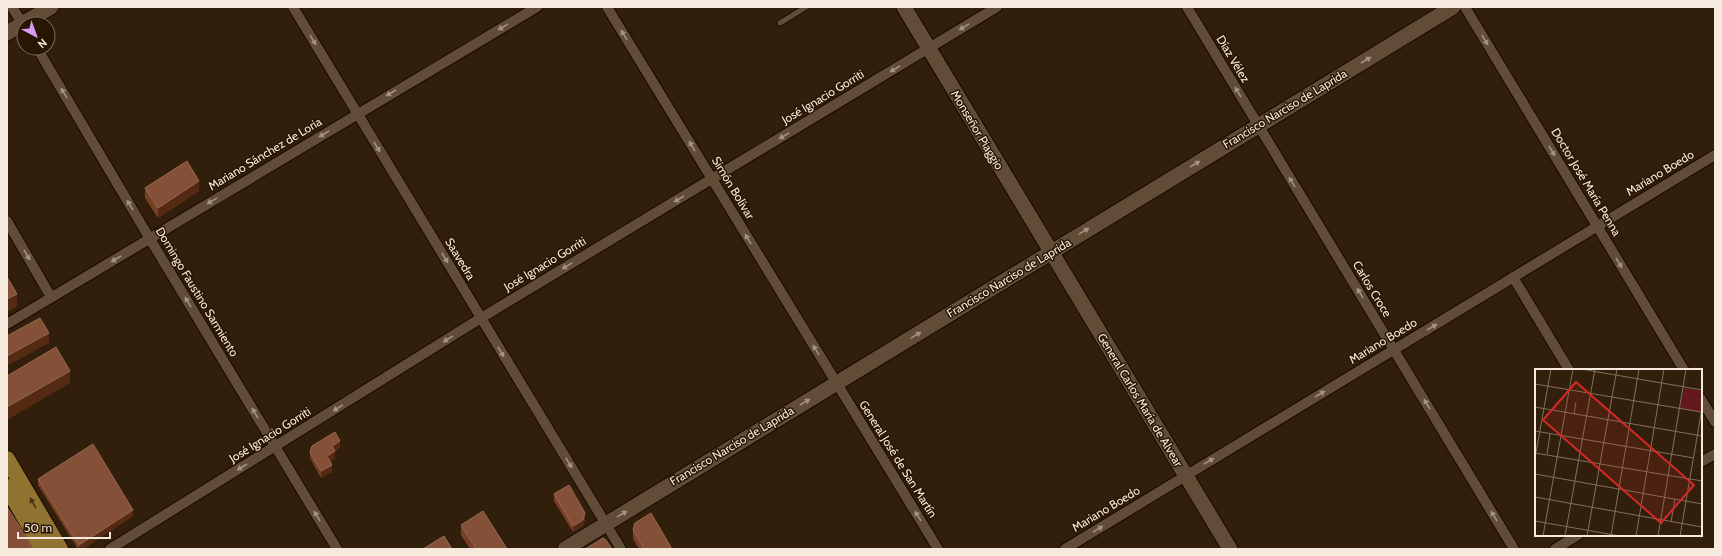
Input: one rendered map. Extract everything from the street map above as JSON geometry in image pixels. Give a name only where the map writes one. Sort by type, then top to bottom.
[{"type":"main road","points":[[7,459],[60,549]]},
{"type":"main road","points":[[7,487],[43,549]]},
{"type":"street","points":[[12,7],[18,16]]},
{"type":"street","points":[[37,16],[51,7]]},
{"type":"street","name":"Saavedra","points":[[293,7],[621,549]]},
{"type":"street","name":"Mariano Sánchez de Loria","points":[[7,324],[536,7]]},
{"type":"street","name":"Simón Bolívar","points":[[607,7],[836,383]]},
{"type":"street","name":"Monseñor Piaggio","points":[[904,7],[1051,252]]},
{"type":"street","name":"José Ignacio Gorriti","points":[[110,549],[481,318],[997,7]]},
{"type":"street","name":"Díaz Vélez","points":[[1186,7],[1258,125]]},
{"type":"street","name":"Francisco Narciso de Laprida","points":[[565,549],[1453,7]]},
{"type":"street","name":"Doctor José María Penna","points":[[1464,7],[1683,369]]},
{"type":"street","points":[[7,33],[16,28]]},
{"type":"street","name":"Domingo Faustino Sarmiento","points":[[42,56],[337,549]]},
{"type":"street","name":"Carlos Croce","points":[[1258,125],[1514,549]]},
{"type":"street","name":"Mariano Boedo","points":[[1065,549],[1715,155]]},
{"type":"street","points":[[7,221],[51,297]]},
{"type":"street","name":"General Carlos María de Alvear","points":[[1051,252],[1230,549]]},
{"type":"street","points":[[1513,277],[1568,369]]},
{"type":"street","name":"General José de San Martín","points":[[836,383],[938,549]]},
{"type":"street","points":[[1702,401],[1715,422]]},
{"type":"street","points":[[1702,461],[1715,454]]},
{"type":"street","points":[[1555,549],[1576,536]]},
{"type":"lane","points":[[780,23],[806,7]]},
{"type":"building","points":[[187,161],[199,181],[158,208],[145,188]]},
{"type":"building","points":[[7,277],[17,294],[7,299]]},
{"type":"building","points":[[40,318],[49,333],[7,356],[7,336]]},
{"type":"building","points":[[56,347],[70,371],[7,407],[7,376]]},
{"type":"building","points":[[335,432],[340,441],[332,446],[335,451],[327,456],[332,465],[321,471],[310,452],[312,446]]},
{"type":"building","points":[[93,444],[133,510],[79,545],[38,479]]},
{"type":"building","points":[[569,485],[585,513],[583,520],[573,526],[554,494]]},
{"type":"building","points":[[7,507],[34,549],[7,549]]},
{"type":"building","points":[[483,511],[507,549],[476,549],[461,525]]},
{"type":"building","points":[[651,513],[672,549],[644,549],[633,530],[635,523]]},
{"type":"building","points":[[444,536],[452,549],[423,549]]},
{"type":"building","points":[[603,538],[612,549],[585,549]]}]
